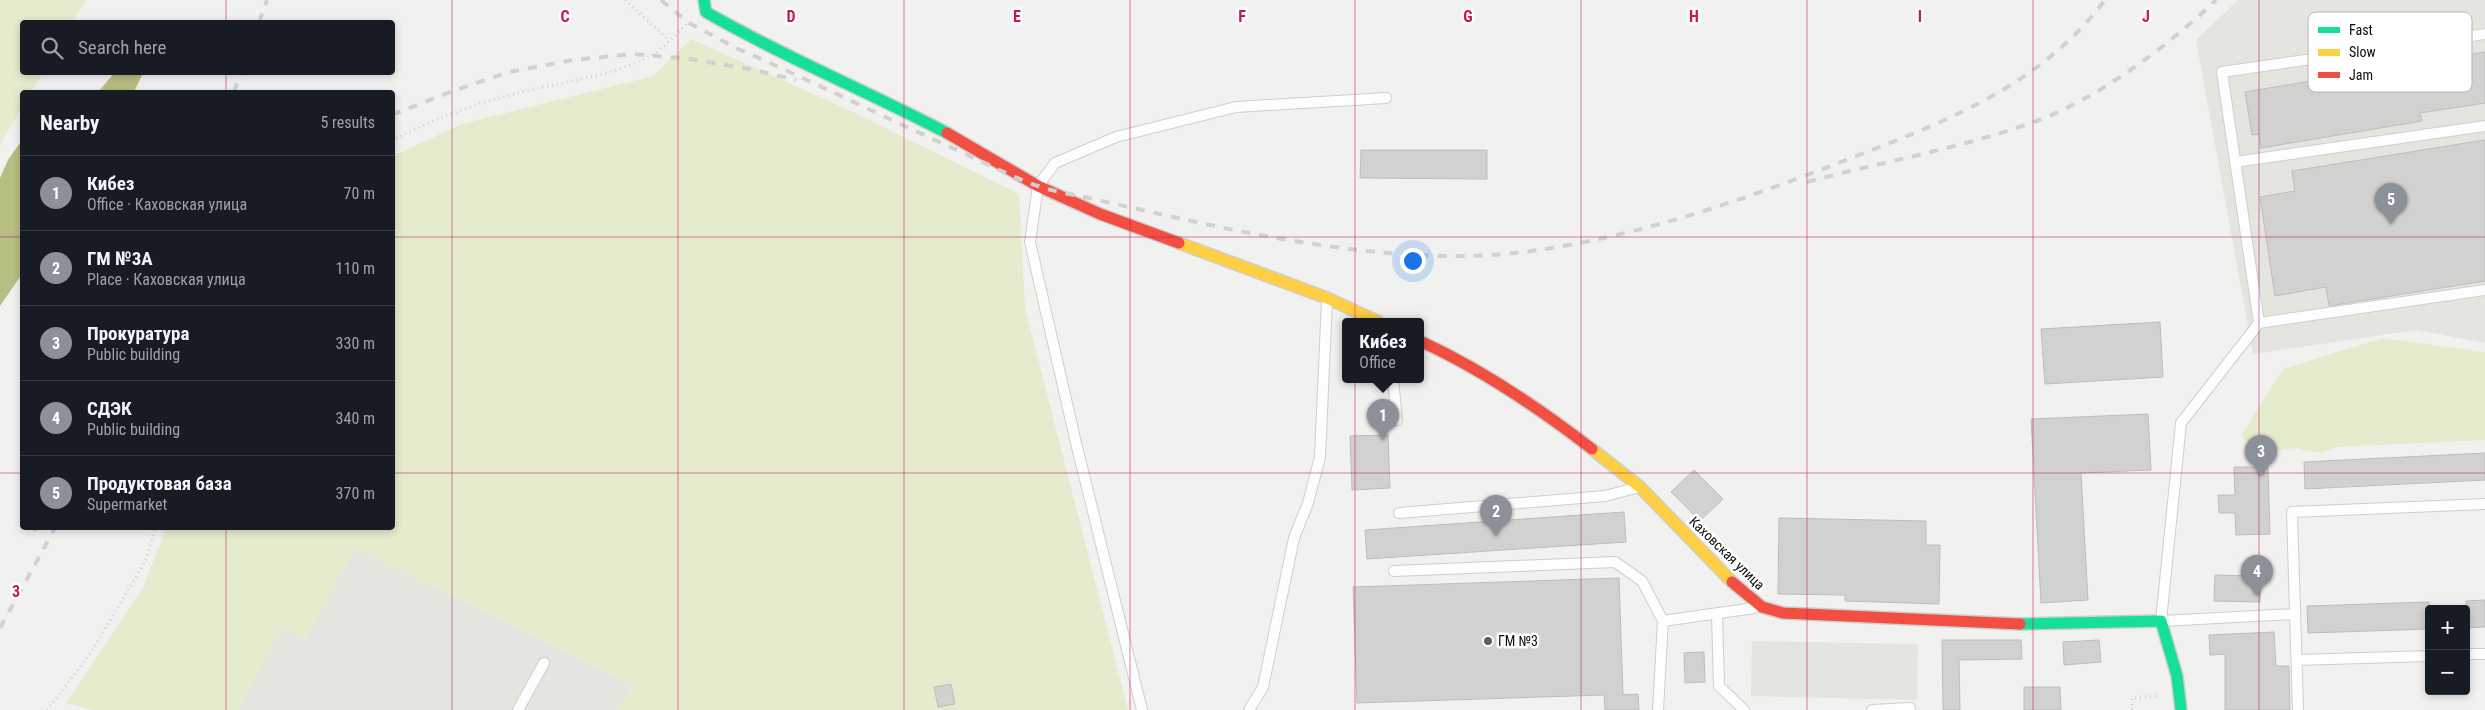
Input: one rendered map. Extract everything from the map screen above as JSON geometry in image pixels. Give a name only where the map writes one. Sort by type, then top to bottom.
[{"type":"street","points":[[705,6],[754,40],[882,99],[965,142],[1038,186],[1100,214],[1327,298],[1370,318]]},
{"type":"street","name":"Каховская улица","points":[[1424,343],[1446,353],[1545,413],[1615,466],[1640,487],[1740,590],[1762,607],[1783,613],[1996,625],[2160,621]]},
{"type":"street","points":[[2160,621],[2175,666],[2181,710]]},
{"type":"lane","points":[[2472,36],[2485,34]]},
{"type":"lane","points":[[2259,324],[2222,72],[2308,60]]},
{"type":"lane","points":[[1142,710],[1076,443],[1030,242],[1038,186],[1055,163],[1116,137],[1236,107],[1386,98]]},
{"type":"lane","points":[[2235,162],[2485,126]]},
{"type":"lane","points":[[2296,614],[2160,621],[2181,423],[2259,324],[2485,290]]},
{"type":"lane","points":[[1249,710],[1263,687],[1294,538],[1308,502],[1320,457],[1327,298]]},
{"type":"lane","points":[[1393,383],[1397,420]]},
{"type":"lane","points":[[1398,513],[1605,496],[1640,487]]},
{"type":"lane","points":[[2298,710],[2292,512],[2485,504]]},
{"type":"lane","points":[[1394,570],[1615,562],[1642,581],[1663,621],[1658,710]]},
{"type":"lane","points":[[1663,621],[1762,607]]},
{"type":"lane","points":[[1717,613],[1719,686],[1744,710]]},
{"type":"lane","points":[[2470,654],[2485,654]]},
{"type":"lane","points":[[2297,660],[2425,656]]},
{"type":"lane","points":[[518,710],[544,662]]},
{"type":"lane","points":[[1872,710],[1910,708]]},
{"type":"path","points":[[625,0],[669,40]]},
{"type":"path","points":[[395,139],[418,126],[493,100],[558,84],[593,78],[651,56],[705,6]]},
{"type":"path","points":[[47,710],[90,654],[146,560],[154,530]]},
{"type":"path","points":[[2132,710],[2132,698],[2180,695]]},
{"type":"shaded area","points":[[0,0],[86,0],[74,20],[20,20],[20,75],[42,75],[32,90],[20,90],[20,110],[0,145]]},
{"type":"shaded area","points":[[2238,0],[2485,0],[2485,343],[2416,330],[2253,354],[2196,40]]},
{"type":"shaded area","points":[[691,39],[849,110],[1019,194],[1025,308],[1128,710],[617,710],[632,685],[354,548],[306,640],[281,628],[239,710],[93,710],[66,703],[143,588],[165,530],[395,530],[395,155],[462,124],[653,76]]},
{"type":"shaded area","points":[[112,75],[142,75],[135,90],[100,90]]},
{"type":"shaded area","points":[[20,143],[20,277],[0,306],[0,178],[8,160]]},
{"type":"shaded area","points":[[2383,338],[2485,352],[2485,440],[2336,447],[2319,453],[2295,448],[2258,454],[2241,436],[2283,369]]},
{"type":"shaded area","points":[[354,548],[632,685],[617,710],[239,710],[281,628],[306,640]]},
{"type":"shaded area","points":[[1752,641],[1918,644],[1917,700],[1751,696]]},
{"type":"building","points":[[2485,52],[2485,103],[2420,113],[2422,121],[2261,148],[2259,134],[2252,135],[2245,92],[2308,82],[2308,92],[2472,92],[2472,54]]},
{"type":"building","points":[[2485,140],[2485,281],[2329,306],[2326,287],[2275,296],[2260,197],[2295,191],[2292,171]]},
{"type":"building","points":[[1361,150],[1487,150],[1487,179],[1360,178]]},
{"type":"building","points":[[2160,322],[2163,377],[2045,384],[2041,329]]},
{"type":"building","points":[[2148,414],[2151,470],[2081,473],[2088,600],[2041,603],[2031,419]]},
{"type":"building","points":[[1388,435],[1390,488],[1352,490],[1350,436]]},
{"type":"building","points":[[2485,453],[2485,480],[2305,489],[2304,462]]},
{"type":"building","points":[[2234,467],[2268,467],[2270,534],[2236,535],[2235,513],[2219,513],[2218,495],[2235,495]]},
{"type":"building","points":[[1694,470],[1723,499],[1700,521],[1671,492]]},
{"type":"building","points":[[1624,512],[1626,542],[1367,559],[1365,530]]},
{"type":"building","points":[[1779,518],[1926,521],[1926,545],[1940,545],[1939,604],[1845,601],[1845,595],[1778,594]]},
{"type":"building","points":[[2215,575],[2261,576],[2260,602],[2214,601]]},
{"type":"building","name":"ГМ №3","points":[[1619,578],[1623,695],[1638,694],[1639,710],[1605,710],[1604,695],[1357,703],[1353,587]]},
{"type":"building","points":[[2485,600],[2485,627],[2470,628],[2470,605],[2466,605],[2466,601]]},
{"type":"building","points":[[2429,602],[2429,605],[2425,605],[2425,629],[2308,633],[2307,606]]},
{"type":"building","points":[[2274,632],[2276,666],[2289,666],[2290,710],[2225,710],[2225,654],[2210,655],[2209,635]]},
{"type":"building","points":[[1942,640],[2021,640],[2022,659],[1959,660],[1960,710],[1943,710]]},
{"type":"building","points":[[2099,640],[2101,662],[2064,665],[2063,642]]},
{"type":"building","points":[[1704,652],[1705,682],[1685,683],[1684,653]]},
{"type":"building","points":[[951,684],[955,704],[938,707],[934,687]]},
{"type":"building","points":[[2024,687],[2060,687],[2061,710],[2024,710]]},
{"type":"railway","points":[[260,20],[267,0]]},
{"type":"railway","points":[[661,0],[689,23],[736,48],[1008,174],[1044,188],[1280,239],[1379,252],[1445,256],[1494,255],[1544,249],[1645,228],[1745,197],[1913,134],[1984,101],[2017,81],[2049,58],[2078,31],[2105,0]]},
{"type":"railway","points":[[1807,182],[1948,148],[2031,123],[2056,113],[2105,87],[2129,71],[2153,54],[2216,0]]},
{"type":"railway","points":[[395,114],[450,92],[509,72],[573,60],[633,54],[690,59],[750,69],[796,80]]},
{"type":"railway","points":[[235,90],[240,75]]},
{"type":"railway","points":[[0,628],[54,530]]},
{"type":"traffic: fast","points":[[704,0],[706,12],[735,28],[947,133]]},
{"type":"traffic: fast","points":[[2020,624],[2161,621],[2177,676],[2181,710]]},
{"type":"traffic: slow","points":[[1179,243],[1327,298],[1370,318]]},
{"type":"traffic: slow","points":[[1592,449],[1640,487],[1732,582]]},
{"type":"traffic: jam","points":[[947,133],[1038,186],[1100,214],[1179,243]]},
{"type":"traffic: jam","points":[[1424,343],[1509,390],[1592,449]]},
{"type":"traffic: jam","points":[[1732,582],[1762,607],[1783,613],[2020,624]]},
{"type":"place","name":"Продуктовая база","points":[[2391,224]]},
{"type":"place","name":"Кибез","points":[[1383,440]]},
{"type":"place","name":"Прокуратура","points":[[2261,476]]},
{"type":"place","name":"ГМ №3А","points":[[1496,536]]},
{"type":"place","name":"СДЭК","points":[[2257,596]]},
{"type":"place","name":"ГМ №3","points":[[1488,641]]}]
